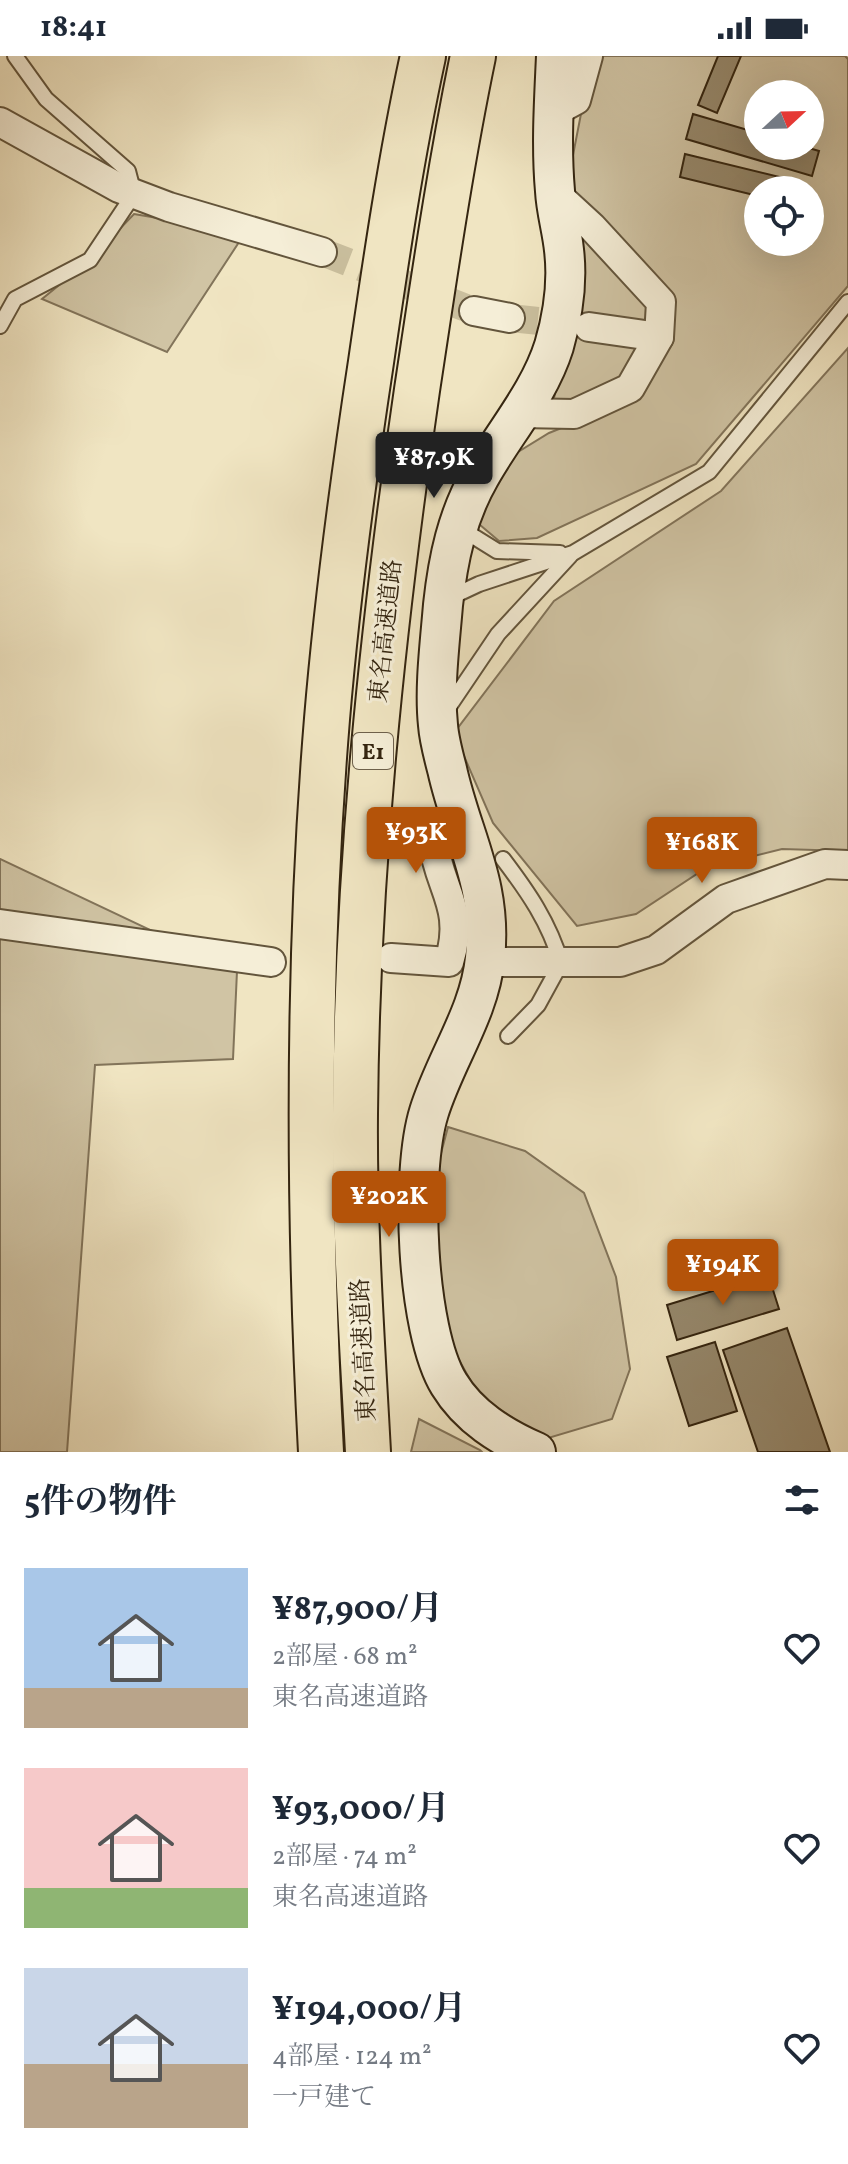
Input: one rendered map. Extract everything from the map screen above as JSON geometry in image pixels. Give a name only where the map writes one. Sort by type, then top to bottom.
[{"type":"highway","name":"東名高速道路","points":[[321,1452],[312,1205],[314,938],[327,720],[350,499],[387,251],[423,56]]},
{"type":"highway","name":"東名高速道路","points":[[368,1452],[360,1319],[355,1115],[362,890],[392,561],[457,130],[473,56]]},
{"type":"highway","points":[[355,1115],[392,1452]]},
{"type":"highway","points":[[312,1452],[316,1350]]},
{"type":"street","points":[[536,1452],[509,1440],[482,1421],[447,1382],[433,1346],[425,1302],[419,1202],[423,1137],[432,1102],[468,1018],[485,962],[487,929],[483,888],[459,812],[437,723],[444,600],[456,526],[480,475],[520,413],[552,352],[564,297],[564,250],[555,193],[556,56]]},
{"type":"street","points":[[554,112],[576,100],[588,56]]},
{"type":"street","points":[[0,122],[134,194],[322,252]]},
{"type":"street","points":[[520,413],[574,414],[630,388],[659,337],[661,302],[592,227],[555,193]]},
{"type":"street","points":[[474,311],[510,318]]},
{"type":"street","points":[[589,327],[659,337]]},
{"type":"street","points":[[391,958],[449,962],[456,934],[454,910],[433,841],[439,829],[459,812]]},
{"type":"street","points":[[485,962],[620,962],[656,950],[726,899],[825,864],[848,865]]},
{"type":"street","points":[[0,924],[271,962]]},
{"type":"lane","points":[[0,326],[15,299],[90,260],[134,194],[128,171],[46,99],[15,56]]},
{"type":"lane","points":[[444,600],[479,584],[573,553],[709,472],[848,302]]},
{"type":"lane","points":[[456,526],[497,551],[573,553]]},
{"type":"lane","points":[[437,723],[498,634],[573,553]]},
{"type":"lane","points":[[503,859],[542,914],[561,963],[538,1005],[508,1036]]},
{"type":"shaded area","points":[[599,56],[845,56],[848,59],[848,286],[696,464],[537,538],[499,541],[473,519],[505,460],[549,433],[609,409],[661,302],[567,186],[586,88]]},
{"type":"shaded area","points":[[134,214],[245,233],[167,352],[42,299],[90,260]]},
{"type":"shaded area","points":[[581,226],[657,303],[655,326],[569,319],[582,251]]},
{"type":"shaded area","points":[[566,332],[648,337],[638,364],[582,408],[552,406],[564,357]]},
{"type":"shaded area","points":[[848,348],[848,851],[782,849],[706,868],[636,914],[577,926],[493,823],[454,733],[554,601],[721,491]]},
{"type":"shaded area","points":[[0,859],[237,971],[233,1059],[95,1065],[67,1452],[0,1452]]},
{"type":"shaded area","points":[[448,1127],[525,1151],[584,1193],[616,1277],[630,1369],[612,1419],[545,1439],[479,1396],[442,1329],[428,1202]]},
{"type":"shaded area","points":[[419,1419],[480,1450],[482,1452],[411,1452]]},
{"type":"building","points":[[718,56],[741,56],[717,113],[698,105]]},
{"type":"building","points":[[693,114],[744,129],[744,156],[686,139]]},
{"type":"building","points":[[685,154],[775,176],[744,176],[744,193],[680,177]]},
{"type":"building","points":[[758,160],[816,160],[812,176]]},
{"type":"building","points":[[768,1274],[779,1309],[677,1340],[667,1305]]},
{"type":"building","points":[[787,1328],[830,1452],[758,1452],[723,1350]]},
{"type":"building","points":[[715,1342],[737,1411],[689,1426],[667,1357]]},
{"type":"tunnel","points":[[322,252],[474,311]]},
{"type":"tunnel","points":[[510,318],[577,325]]}]
